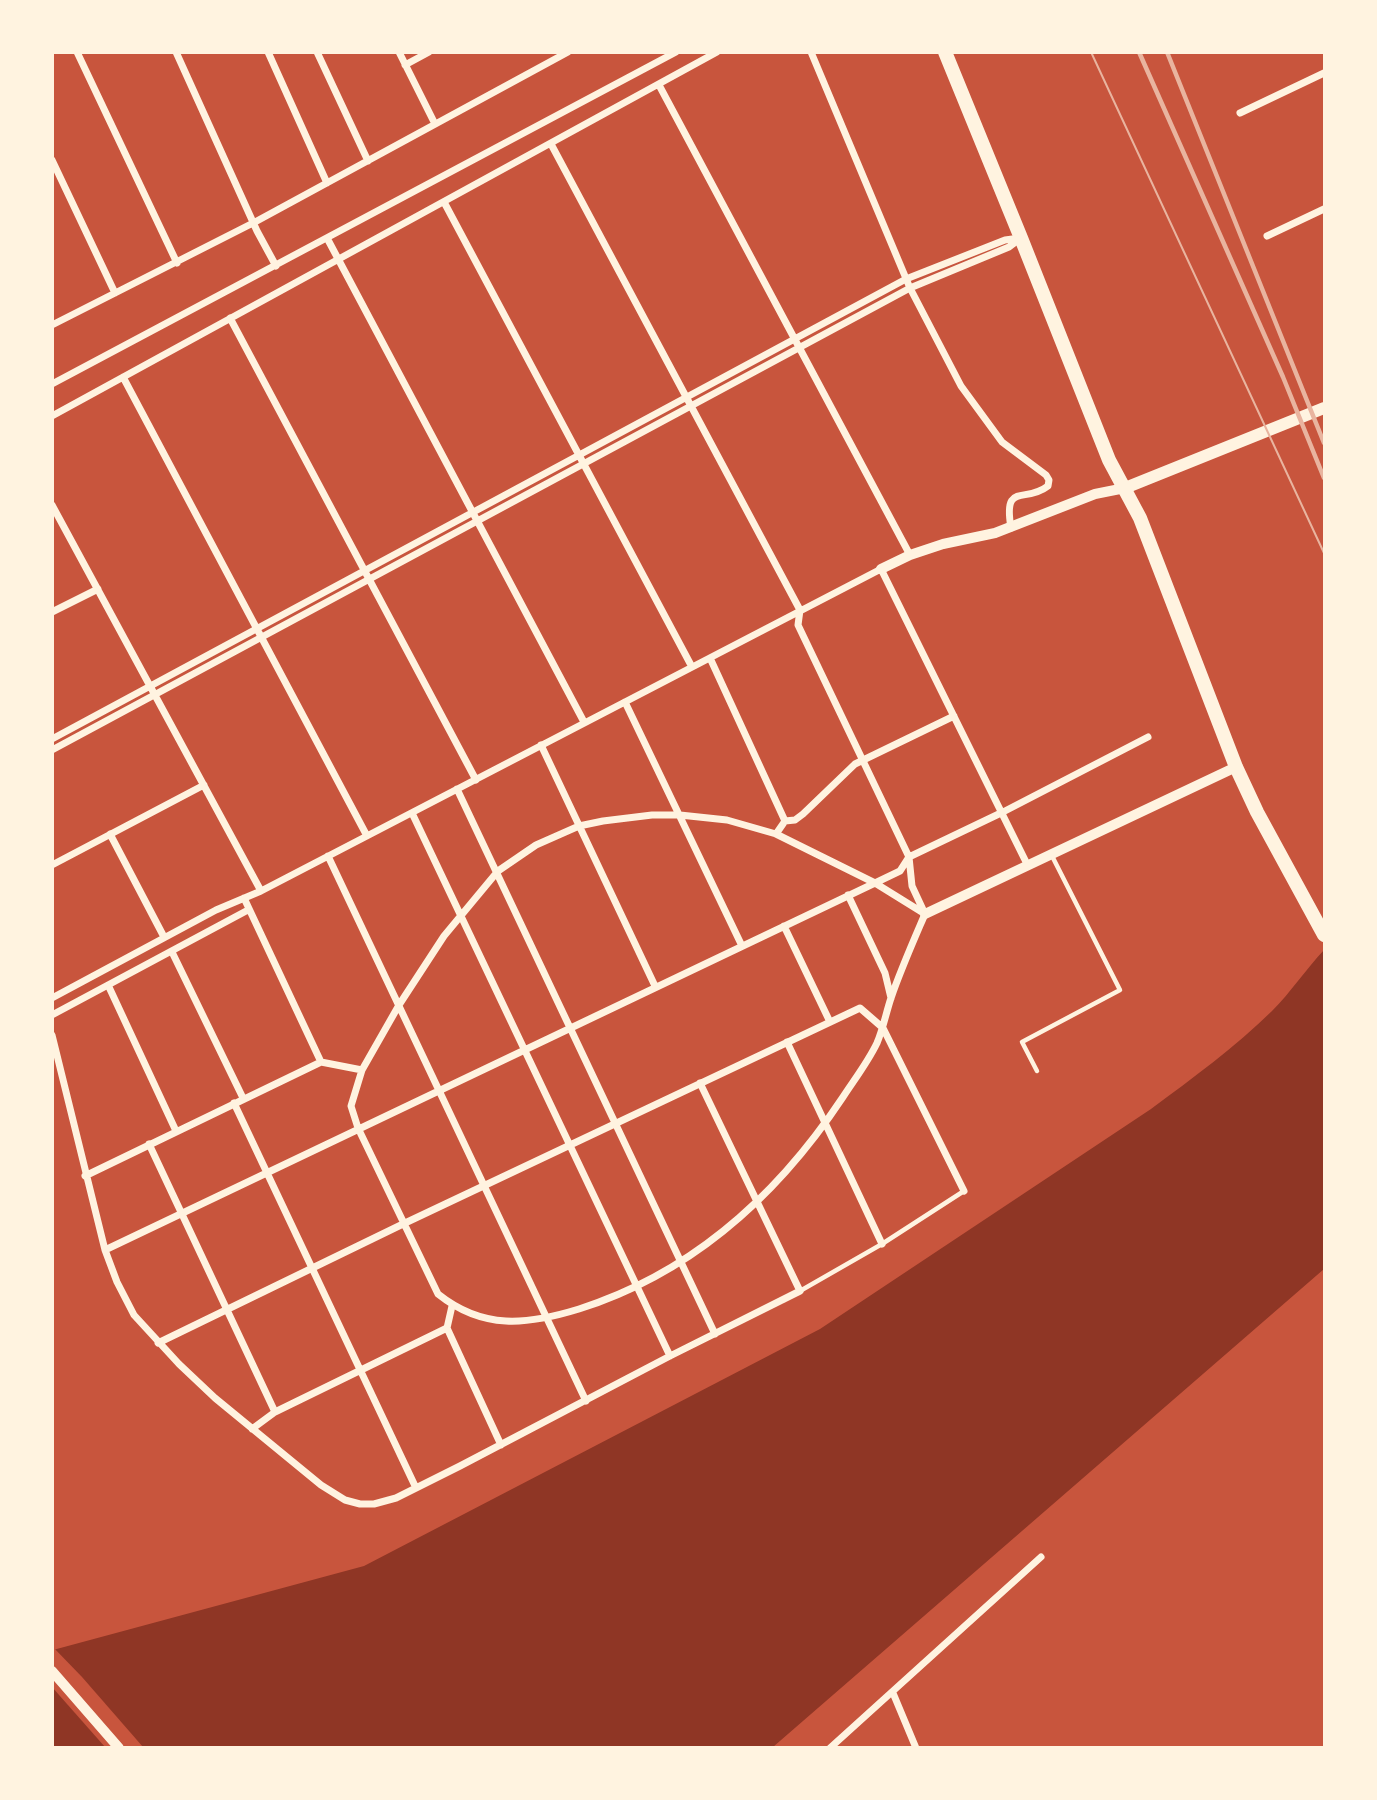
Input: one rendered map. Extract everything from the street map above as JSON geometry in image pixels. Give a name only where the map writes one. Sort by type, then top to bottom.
[{"type":"highway","points":[[945,52],[1109,460],[1125,488],[1170,592],[1236,767],[1257,812],[1323,933]]},
{"type":"main road","points":[[1125,488],[1325,408]]},
{"type":"street","points":[[77,52],[177,263]]},
{"type":"street","points":[[176,52],[257,231],[276,266]]},
{"type":"street","points":[[268,52],[327,183]]},
{"type":"street","points":[[317,52],[368,161]]},
{"type":"street","points":[[398,52],[435,124]]},
{"type":"street","points":[[405,65],[429,52]]},
{"type":"street","points":[[52,325],[255,222],[568,52]]},
{"type":"street","points":[[52,384],[676,52]]},
{"type":"street","points":[[52,416],[717,52]]},
{"type":"street","points":[[811,52],[906,279],[934,338],[980,415],[1002,442],[1038,468],[1049,480],[1048,486],[1041,491],[1021,494],[1012,499],[1008,511],[1011,528]]},
{"type":"street","points":[[1240,113],[1325,73]]},
{"type":"street","points":[[659,85],[910,555]]},
{"type":"street","points":[[551,144],[800,610],[799,625],[909,858],[912,886],[925,914]]},
{"type":"street","points":[[52,160],[115,293]]},
{"type":"street","points":[[444,202],[692,667]]},
{"type":"street","points":[[1267,236],[1325,209]]},
{"type":"street","points":[[327,238],[584,722]]},
{"type":"street","points":[[52,739],[906,279],[1005,240],[1021,238]]},
{"type":"street","points":[[52,750],[910,288],[1009,247],[1021,238]]},
{"type":"street","points":[[230,318],[476,780]]},
{"type":"street","points":[[123,377],[367,836]]},
{"type":"street","points":[[52,998],[216,909],[261,891],[910,555],[943,544],[1011,528],[1095,494],[1125,488]]},
{"type":"street","points":[[52,505],[261,891]]},
{"type":"street","points":[[881,569],[1027,864]]},
{"type":"street","points":[[52,612],[98,589]]},
{"type":"street","points":[[709,658],[785,821]]},
{"type":"street","points":[[625,702],[742,946]]},
{"type":"street","points":[[776,834],[785,821],[795,820],[855,764],[954,716]]},
{"type":"street","points":[[105,1250],[900,871],[909,858],[1003,813],[1148,737]]},
{"type":"street","points":[[541,745],[656,986]]},
{"type":"street","points":[[925,914],[875,883],[776,834],[727,820],[680,815],[626,818],[579,827],[536,845],[498,871],[460,915],[399,1005],[362,1070],[351,1106],[358,1128],[438,1294],[452,1306],[505,1322],[547,1318],[638,1287],[682,1262],[721,1234],[758,1202],[786,1174],[825,1124],[866,1061],[883,1028],[891,999],[925,914],[1236,767]]},
{"type":"street","points":[[52,865],[204,785]]},
{"type":"street","points":[[457,789],[715,1334]]},
{"type":"street","points":[[412,813],[670,1356]]},
{"type":"street","points":[[110,834],[164,937]]},
{"type":"street","points":[[328,856],[586,1401]]},
{"type":"street","points":[[848,895],[885,973],[891,999]]},
{"type":"street","points":[[244,898],[321,1062]]},
{"type":"street","points":[[52,1015],[248,910]]},
{"type":"street","points":[[784,926],[830,1022]]},
{"type":"street","points":[[172,952],[243,1098]]},
{"type":"street","points":[[108,986],[176,1130]]},
{"type":"street","points":[[158,1343],[860,1008],[883,1028],[964,1191]]},
{"type":"street","points":[[52,1035],[105,1250],[134,1315],[158,1343],[215,1398],[321,1485],[345,1500],[374,1504],[396,1498],[416,1488],[800,1291],[700,1083]]},
{"type":"street","points":[[787,1041],[882,1244]]},
{"type":"street","points":[[85,1176],[321,1062],[362,1070]]},
{"type":"street","points":[[234,1103],[416,1488]]},
{"type":"street","points":[[149,1144],[275,1412]]},
{"type":"street","points":[[452,1306],[447,1328],[501,1445]]},
{"type":"street","points":[[252,1429],[275,1412],[447,1328]]},
{"type":"street","points":[[830,1748],[1041,1557]]},
{"type":"street","points":[[52,1671],[119,1748]]},
{"type":"street","points":[[893,1693],[916,1748]]},
{"type":"lane","points":[[1037,1071],[1022,1042],[1120,990],[1050,853]]},
{"type":"lane","points":[[800,1291],[882,1244],[964,1191]]},
{"type":"shaded area","points":[[1324,950],[1324,1269],[773,1747],[53,1748],[53,1650],[364,1566],[820,1329],[1182,1086],[1229,1050],[1272,1011]]},
{"type":"pier","points":[[52,1646],[143,1747],[105,1747],[52,1687]]},
{"type":"tram line","points":[[1091,52],[1324,553]]},
{"type":"railway","points":[[1139,52],[1283,377],[1324,478]]},
{"type":"railway","points":[[1167,52],[1324,443]]}]
